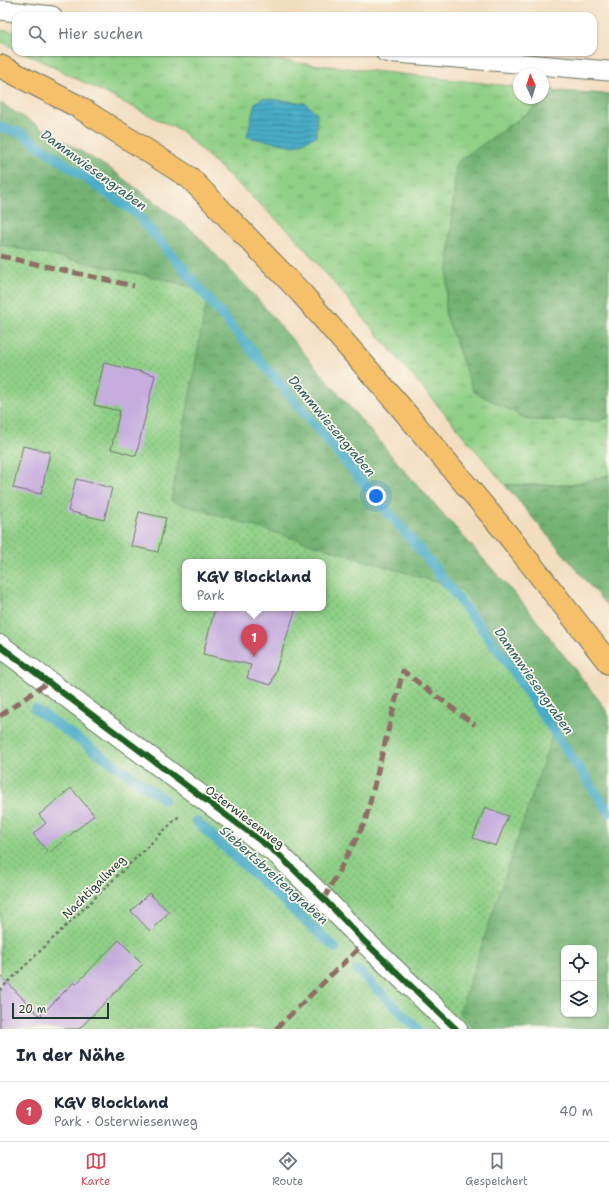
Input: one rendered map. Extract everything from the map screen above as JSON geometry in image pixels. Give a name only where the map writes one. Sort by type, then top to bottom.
[{"type":"highway","points":[[0,66],[77,106],[190,178],[302,294],[388,392],[507,534],[609,663]]},
{"type":"street","name":"Osterwiesenweg","points":[[0,646],[278,854],[324,898],[364,942],[456,1029]]},
{"type":"lane","points":[[0,10],[17,12]]},
{"type":"lane","points":[[432,56],[609,71]]},
{"type":"green space","points":[[0,30],[12,32],[12,47],[0,41]]},
{"type":"green space","points":[[31,56],[237,56],[513,86],[513,104],[541,104],[456,164],[599,421],[609,417],[609,475],[571,485],[505,485],[295,237],[181,131]]},
{"type":"green space","points":[[549,90],[559,91],[549,98]]},
{"type":"green space","points":[[559,91],[609,94],[609,417],[600,421],[529,420],[473,391],[445,312],[456,163],[540,104],[549,104],[549,98]]},
{"type":"green space","points":[[0,103],[112,170],[194,232],[254,295],[397,462],[526,607],[602,704],[609,716],[609,1029],[475,1029],[458,1014],[556,723],[462,590],[170,502],[208,292],[163,279],[0,245]]},
{"type":"green space","points":[[0,245],[163,279],[208,292],[171,501],[462,590],[556,724],[459,1013],[475,1029],[0,1029]]},
{"type":"green space","points":[[609,475],[609,608],[505,485],[571,485]]},
{"type":"water","points":[[262,98],[305,103],[317,113],[316,136],[294,146],[247,137],[255,103]]},
{"type":"building","points":[[104,363],[155,375],[136,456],[111,449],[120,411],[94,405]]},
{"type":"building","points":[[23,446],[50,452],[41,494],[13,488]]},
{"type":"building","points":[[76,479],[112,488],[104,520],[68,511]]},
{"type":"building","points":[[139,512],[166,518],[158,552],[131,546]]},
{"type":"building","points":[[214,611],[295,611],[271,685],[247,678],[251,665],[203,654]]},
{"type":"building","points":[[71,788],[94,815],[49,853],[33,834],[46,823],[39,815]]},
{"type":"building","points":[[485,807],[508,816],[496,846],[473,838]]},
{"type":"building","points":[[149,893],[169,912],[150,931],[131,911]]},
{"type":"building","points":[[119,940],[143,964],[79,1029],[0,1029],[0,975],[40,1016],[74,982],[76,984]]},
{"type":"waterway","name":"Dammwiesengraben","points":[[0,127],[21,133],[136,213],[426,557],[500,652],[609,812]]},
{"type":"waterway","name":"Siebertsbreitengraben","points":[[35,709],[164,799]]},
{"type":"waterway","name":"Siebertsbreitengraben","points":[[196,821],[335,948]]},
{"type":"waterway","name":"Siebertsbreitengraben","points":[[357,970],[418,1029]]},
{"type":"marked path","points":[[0,256],[134,286]]},
{"type":"marked path","points":[[324,899],[365,822],[403,671],[475,725]]},
{"type":"marked path","points":[[0,716],[48,682]]},
{"type":"marked path","points":[[276,1029],[365,942]]},
{"type":"cycle path","points":[[0,646],[278,854],[365,942],[456,1029]]},
{"type":"place","name":"KGV Blockland","points":[[254,657]]}]
